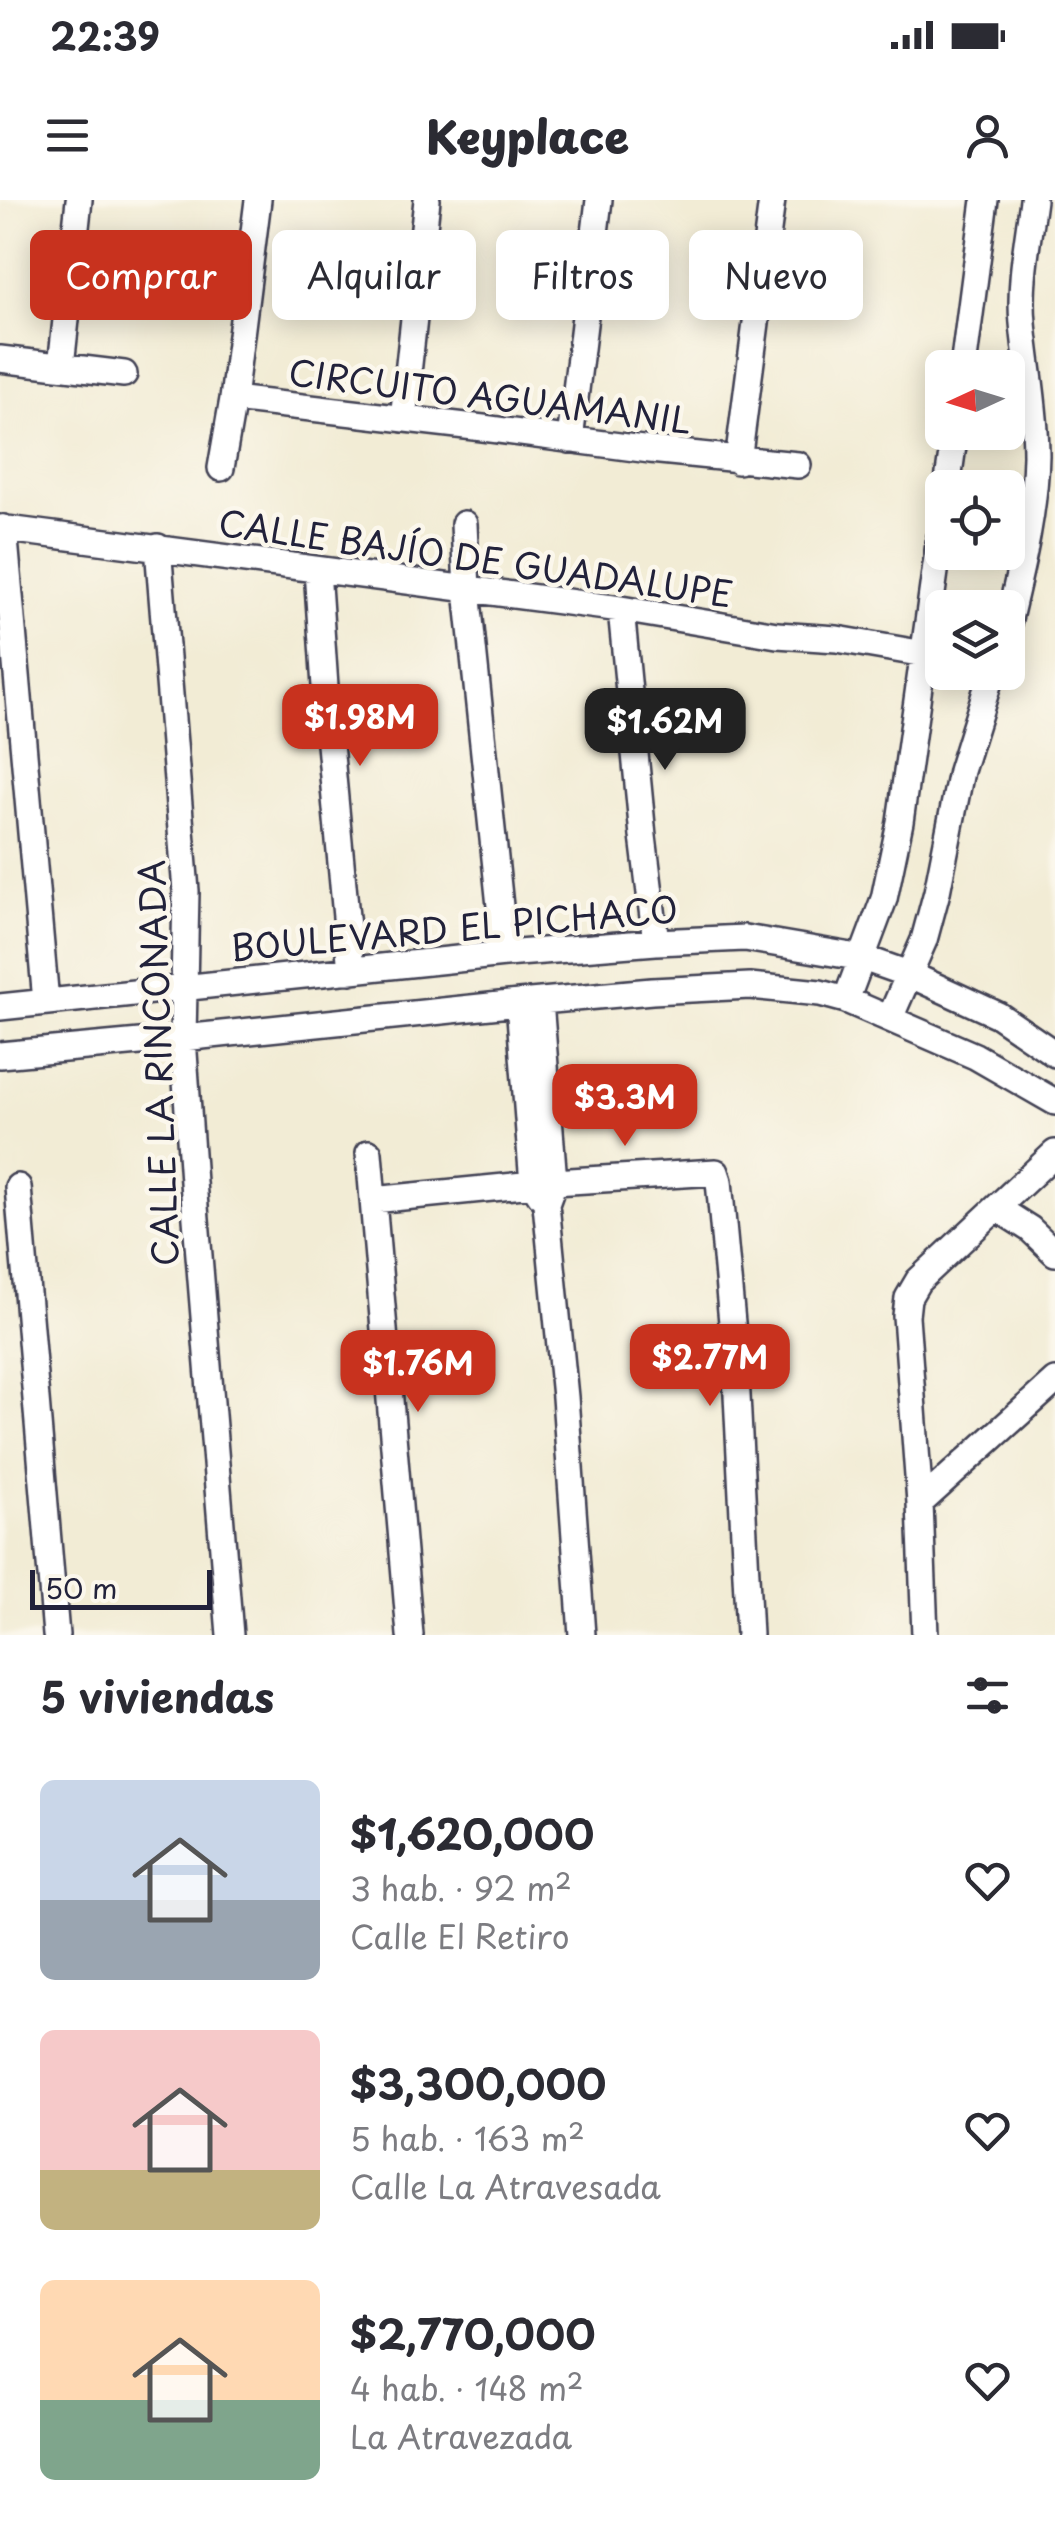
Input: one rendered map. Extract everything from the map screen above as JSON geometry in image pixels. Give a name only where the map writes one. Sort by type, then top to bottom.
[{"type":"street","points":[[61,366],[79,200]]},
{"type":"street","name":"CIRCUITO AGUAMANIL","points":[[221,468],[258,200]]},
{"type":"street","points":[[403,419],[427,200]]},
{"type":"street","points":[[570,440],[599,200]]},
{"type":"street","name":"CIRCUITO AGUAMANIL","points":[[738,461],[772,200]]},
{"type":"street","points":[[966,350],[985,200]]},
{"type":"street","points":[[1015,590],[1028,532],[1036,456],[1022,320],[1034,200]]},
{"type":"street","points":[[0,358],[124,374]]},
{"type":"street","name":"CIRCUITO AGUAMANIL","points":[[233,399],[798,466]]},
{"type":"street","points":[[464,524],[467,590],[505,954]]},
{"type":"street","points":[[2,528],[46,1002]]},
{"type":"street","name":"CALLE BAJÍO DE GUADALUPE","points":[[2,528],[621,609],[777,635],[837,639],[925,654]]},
{"type":"street","name":"CALLE LA RINCONADA","points":[[158,547],[186,891],[184,1038],[193,1182],[230,1635]]},
{"type":"street","points":[[317,570],[351,971]]},
{"type":"street","points":[[621,609],[656,942]]},
{"type":"street","points":[[846,1000],[884,899],[926,690]]},
{"type":"street","points":[[890,1018],[924,940],[961,772],[986,690]]},
{"type":"street","name":"BOULEVARD EL PICHACO","points":[[0,1007],[505,954],[745,938],[863,958],[911,975],[998,1015],[1055,1054]]},
{"type":"street","points":[[0,1055],[530,1002],[750,986],[820,993],[846,1000],[975,1056],[1055,1102]]},
{"type":"street","points":[[530,1002],[582,1635]]},
{"type":"street","points":[[369,1153],[410,1635]]},
{"type":"street","points":[[926,1635],[908,1298],[918,1282],[1055,1153]]},
{"type":"street","points":[[373,1200],[544,1190],[716,1172],[735,1355],[748,1635]]},
{"type":"street","points":[[18,1187],[11,1245],[56,1635]]},
{"type":"street","points":[[997,1208],[1030,1229],[1055,1252]]},
{"type":"street","points":[[920,1503],[1055,1381]]}]
